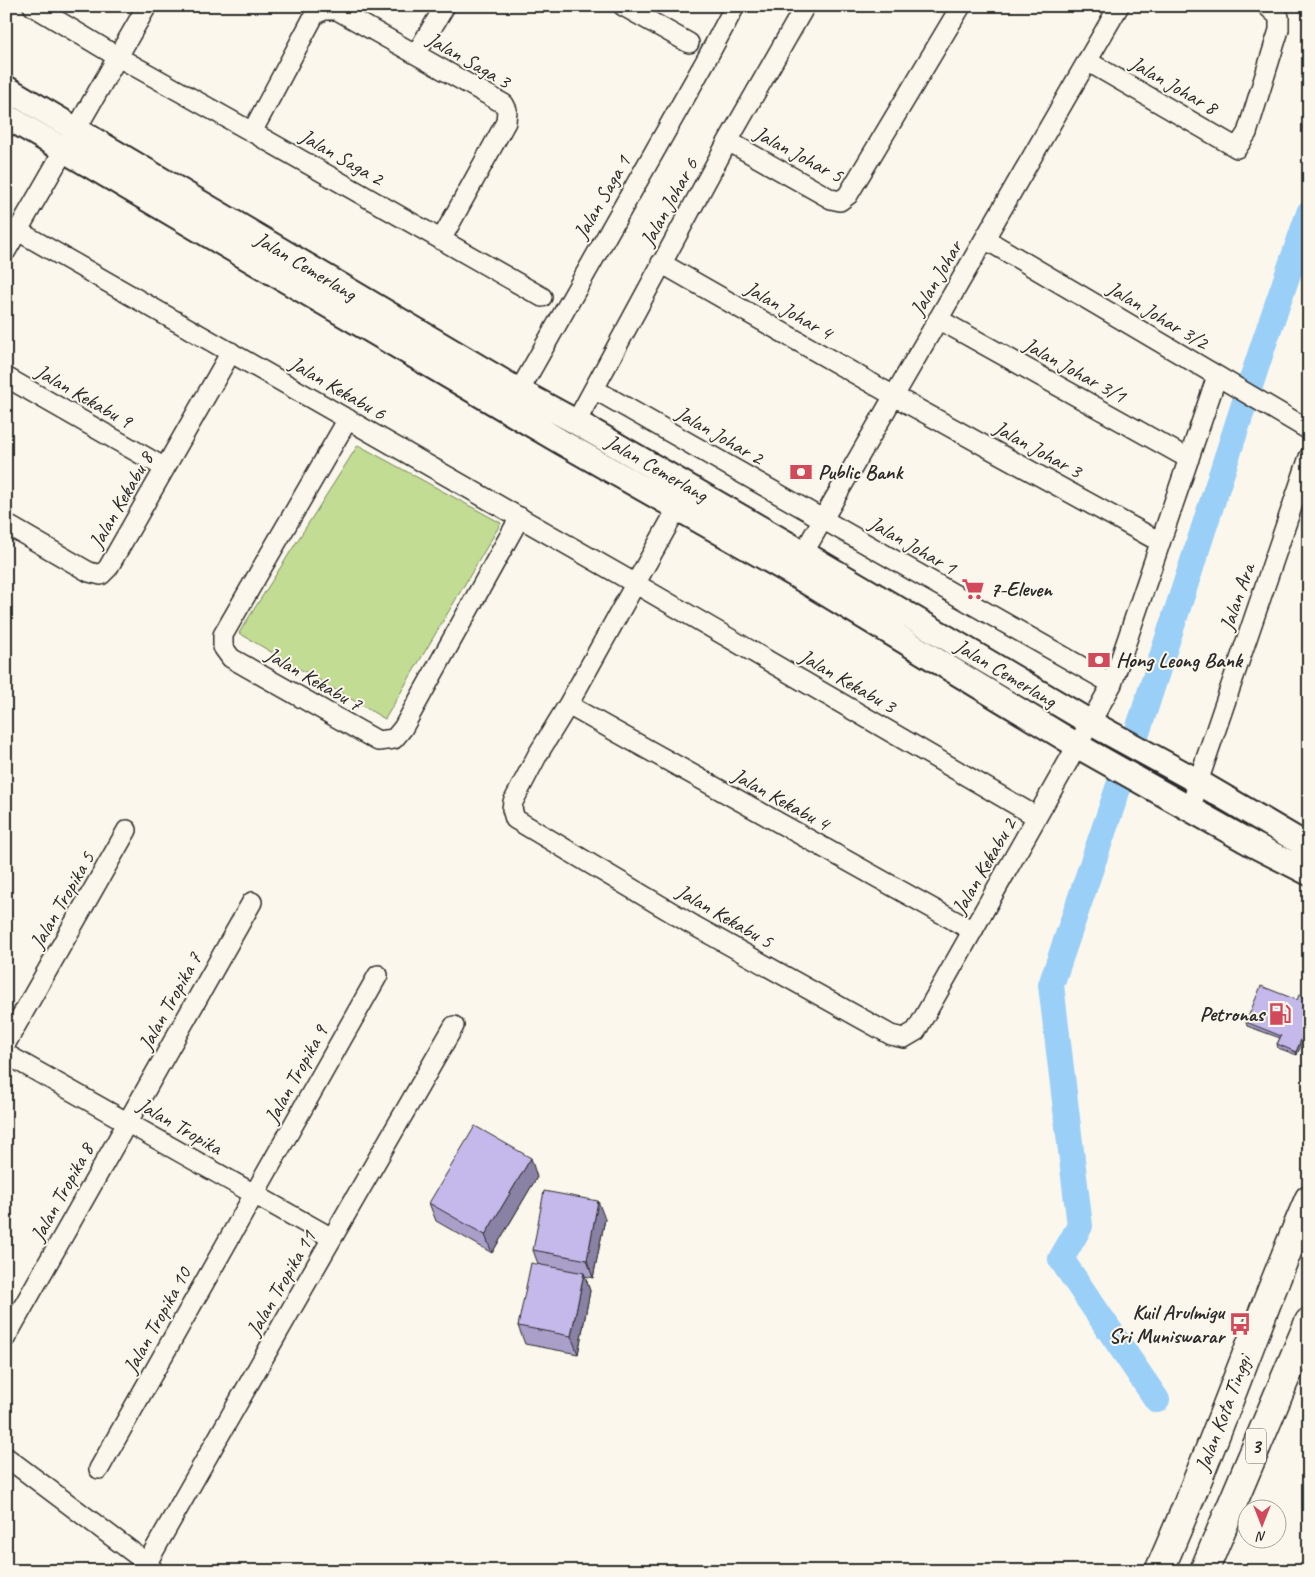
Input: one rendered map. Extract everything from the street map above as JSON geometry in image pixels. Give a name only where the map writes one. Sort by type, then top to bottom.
[{"type":"highway","name":"Jalan Kota Tinggi","points":[[1159,1571],[1184,1514],[1309,1199]]},
{"type":"highway","name":"Jalan Kota Tinggi","points":[[1204,1571],[1309,1322]]},
{"type":"main road","name":"Jalan Cemerlang","points":[[6,88],[71,140],[513,401],[677,509],[798,563],[1193,779],[1309,847]]},
{"type":"main road","name":"Jalan Cemerlang","points":[[6,116],[71,140]]},
{"type":"main road","name":"Jalan Cemerlang","points":[[513,401],[576,422],[1085,749],[1183,805],[1309,873]]},
{"type":"street","name":"Jalan Saga 2","points":[[33,6],[118,57],[542,297]]},
{"type":"street","points":[[6,251],[147,6]]},
{"type":"street","points":[[416,54],[445,6]]},
{"type":"street","points":[[624,6],[689,43]]},
{"type":"street","name":"Jalan Saga 1","points":[[513,401],[735,6]]},
{"type":"street","name":"Jalan Johar 6","points":[[576,422],[728,141],[805,6]]},
{"type":"street","name":"Jalan Johar 5","points":[[728,141],[831,199],[840,201],[848,195],[961,6]]},
{"type":"street","name":"Jalan Johar","points":[[798,563],[1119,6]]},
{"type":"street","name":"Jalan Johar 8","points":[[1087,61],[1238,148],[1248,134],[1278,30],[1279,17],[1267,6]]},
{"type":"street","name":"Jalan Saga 3","points":[[252,132],[315,14],[325,10],[337,10],[504,104],[507,110],[506,122],[441,240]]},
{"type":"street","name":"Jalan Kekabu 6","points":[[18,230],[636,584]]},
{"type":"street","name":"Jalan Johar 3/2","points":[[984,239],[1304,428]]},
{"type":"street","name":"Jalan Johar 4","points":[[661,263],[894,396]]},
{"type":"street","name":"Jalan Johar 3/1","points":[[938,319],[1189,459]]},
{"type":"street","name":"Jalan Kekabu 8","points":[[6,524],[89,572],[101,575],[108,568],[231,352]]},
{"type":"street","name":"Jalan Kekabu 9","points":[[6,377],[165,468]]},
{"type":"street","points":[[1097,726],[1189,459],[1224,380]]},
{"type":"street","name":"Jalan Johar 2","points":[[594,389],[823,519]]},
{"type":"street","name":"Jalan Johar 3","points":[[894,396],[1160,542]]},
{"type":"street","name":"Jalan Kekabu 7","points":[[348,419],[222,635],[223,648],[231,658],[294,694],[378,741],[394,739],[403,728],[520,517]]},
{"type":"street","name":"Jalan Ara","points":[[1183,805],[1309,457]]},
{"type":"street","points":[[568,706],[677,509]]},
{"type":"street","name":"Jalan Johar 1","points":[[823,519],[1112,684]]},
{"type":"street","name":"Jalan Kekabu 3","points":[[636,584],[1037,817]]},
{"type":"street","name":"Jalan Kekabu 5","points":[[568,706],[538,754],[513,802],[512,809],[515,819],[694,925],[890,1035],[904,1038],[916,1031]]},
{"type":"street","name":"Jalan Kekabu 4","points":[[568,706],[973,931]]},
{"type":"street","name":"Jalan Kekabu 2","points":[[916,1031],[1037,817],[1085,749],[1097,726]]},
{"type":"street","name":"Jalan Tropika 5","points":[[6,1043],[127,830]]},
{"type":"street","name":"Jalan Tropika 7","points":[[128,1122],[252,902]]},
{"type":"street","name":"Jalan Tropika 9","points":[[254,1194],[378,975]]},
{"type":"street","name":"Jalan Tropika 11","points":[[151,1567],[332,1238],[454,1026]]},
{"type":"street","name":"Jalan Tropika","points":[[6,1054],[332,1238]]},
{"type":"street","name":"Jalan Tropika 8","points":[[6,1337],[128,1122]]},
{"type":"street","name":"Jalan Tropika 10","points":[[99,1469],[254,1194]]},
{"type":"street","points":[[6,1457],[151,1567]]},
{"type":"green space","points":[[358,445],[501,523],[385,719],[239,633]]},
{"type":"building","name":"Petronas","points":[[1261,986],[1297,1000],[1299,995],[1309,999],[1309,1020],[1296,1052],[1277,1044],[1281,1036],[1246,1022]]},
{"type":"building","points":[[475,1126],[531,1158],[485,1235],[429,1203]]},
{"type":"building","points":[[544,1191],[598,1201],[587,1260],[533,1250]]},
{"type":"building","points":[[531,1263],[584,1273],[571,1336],[518,1326]]},
{"type":"waterway","points":[[1157,1400],[1061,1259],[1080,1226],[1051,985],[1142,718],[1263,346],[1309,213]]},
{"type":"place","name":"Public Bank","points":[[801,472]]},
{"type":"place","name":"7-Eleven","points":[[973,589]]},
{"type":"place","name":"Hong Leong Bank","points":[[1099,660]]},
{"type":"place","name":"Petronas","points":[[1280,1014]]},
{"type":"place","name":"Kuil Arulmigu Sri Muniswarar","points":[[1240,1324]]}]
